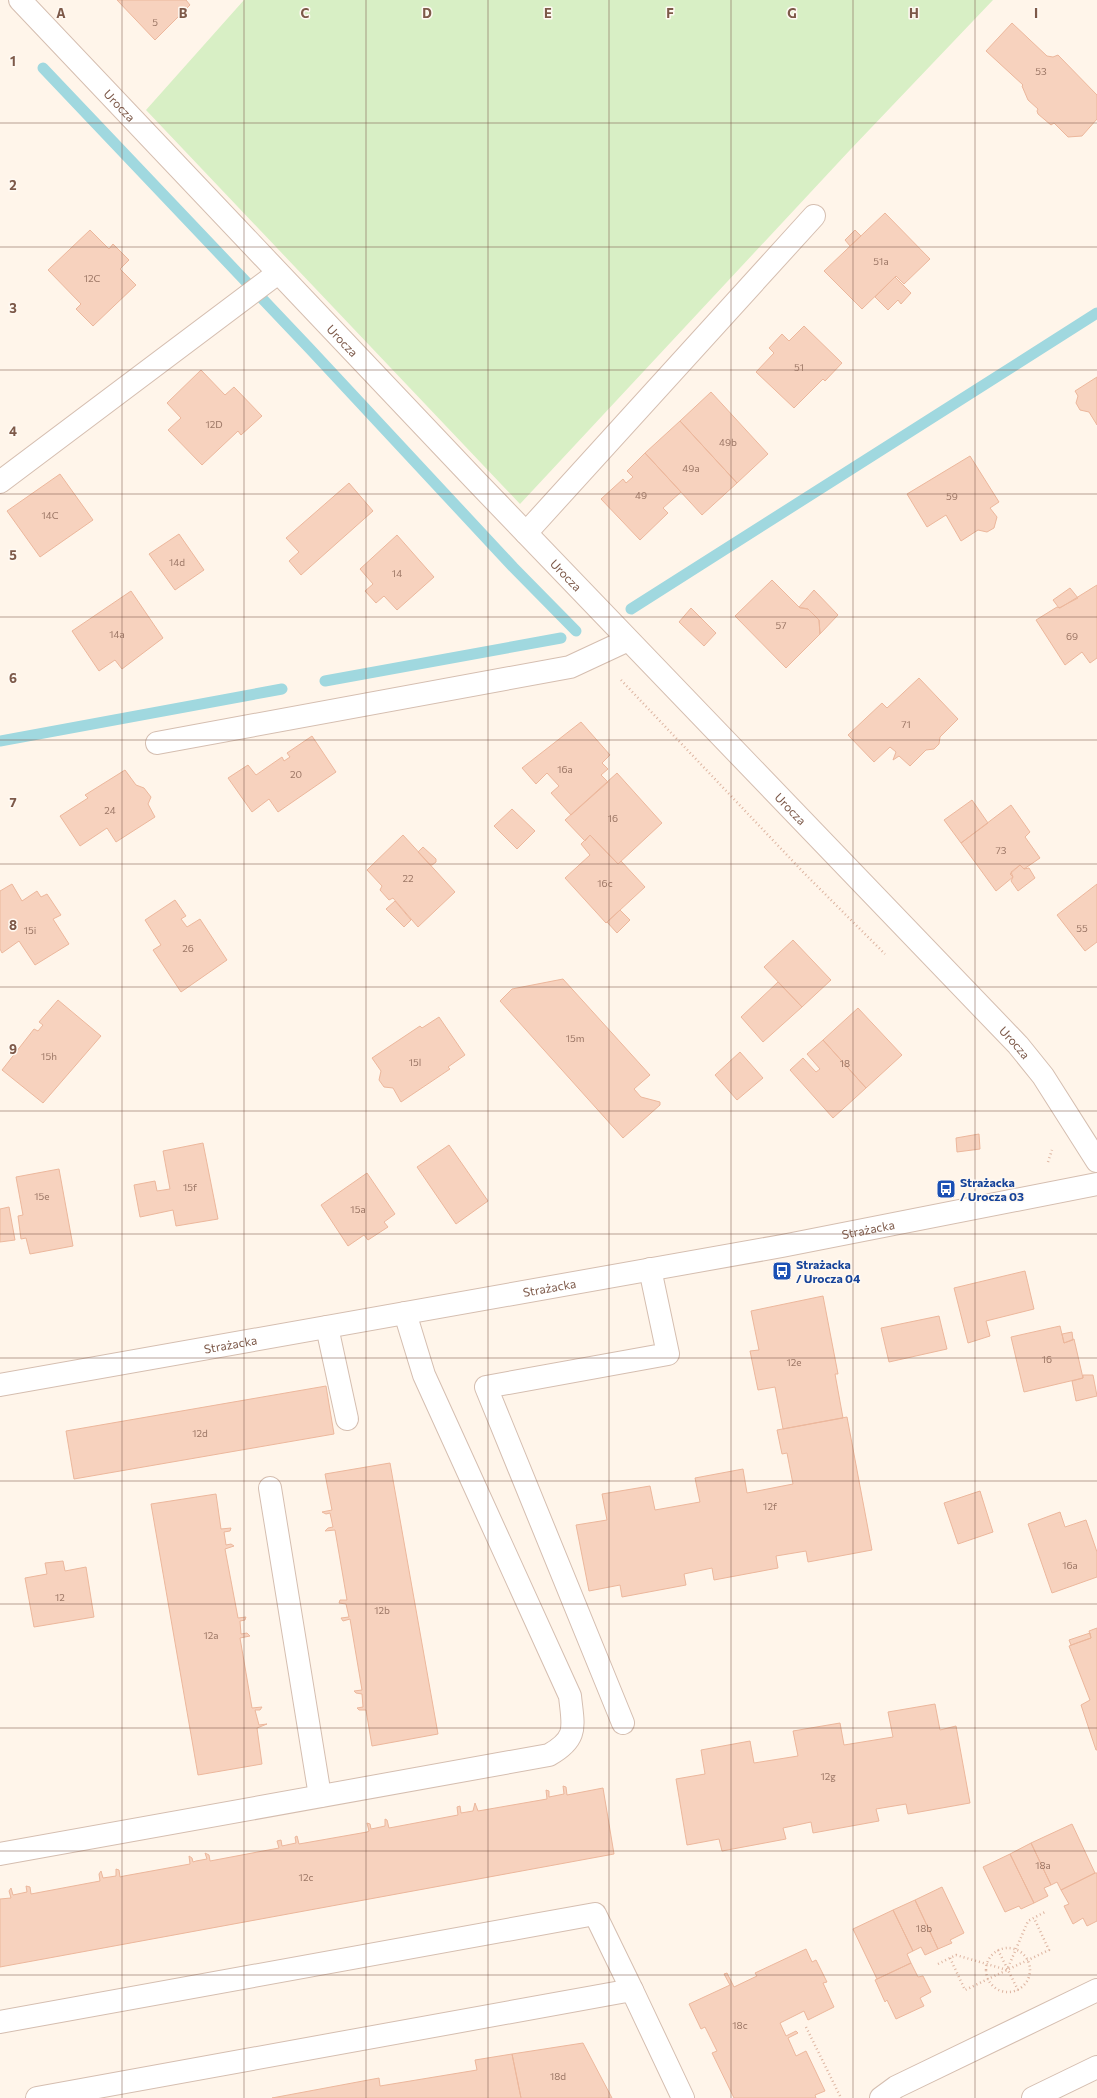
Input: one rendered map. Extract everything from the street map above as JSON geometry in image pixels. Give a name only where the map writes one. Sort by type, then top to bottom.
[{"type":"street","name":"Urocza","points":[[20,0],[628,640],[1018,1045],[1043,1076],[1097,1161]]},
{"type":"street","points":[[526,533],[814,216]]},
{"type":"street","points":[[0,482],[278,273]]},
{"type":"street","points":[[157,743],[570,667],[628,640]]},
{"type":"street","name":"Strażacka","points":[[0,1385],[782,1246],[1097,1184]]},
{"type":"street","points":[[623,1723],[486,1387],[668,1354],[650,1269]]},
{"type":"street","points":[[0,1854],[549,1755],[564,1747],[574,1728],[570,1696],[424,1375],[405,1313]]},
{"type":"street","points":[[327,1327],[347,1419]]},
{"type":"street","points":[[270,1488],[320,1796]]},
{"type":"street","points":[[0,2022],[595,1914],[683,2098]]},
{"type":"street","points":[[37,2098],[632,1990]]},
{"type":"street","points":[[881,2098],[896,2087],[1097,1990]]},
{"type":"street","points":[[1033,2098],[1097,2067]]},
{"type":"path","points":[[1007,1970],[1028,1921],[1045,1912]]},
{"type":"path","points":[[950,1958],[965,1990],[1049,1950],[1034,1918]]},
{"type":"path","points":[[1005,1948],[1016,1949],[1025,1954],[1028,1960],[1031,1967],[1028,1981],[1018,1991],[1004,1992],[998,1990],[988,1979],[986,1974],[987,1964],[992,1954],[998,1950],[1005,1948]]},
{"type":"path","points":[[998,1950],[1033,2021]]},
{"type":"path","points":[[938,1964],[956,1955],[1007,1970]]},
{"type":"path","points":[[806,2027],[841,2098]]},
{"type":"green space","points":[[244,0],[993,0],[850,150],[520,504],[146,110]]},
{"type":"building","points":[[117,0],[186,0],[190,5],[155,40]]},
{"type":"building","points":[[1012,23],[1047,56],[1053,57],[1058,55],[1097,95],[1097,119],[1082,136],[1068,137],[1054,123],[1051,125],[1038,114],[1038,109],[1028,100],[1022,86],[1023,85],[986,51]]},
{"type":"building","points":[[885,213],[930,259],[904,284],[896,276],[862,309],[824,271]]},
{"type":"building","points":[[90,230],[109,249],[113,244],[129,260],[120,269],[136,285],[93,326],[76,309],[81,304],[48,270]]},
{"type":"building","points":[[855,230],[861,236],[850,246],[845,240]]},
{"type":"building","points":[[895,277],[911,293],[901,304],[898,300],[888,310],[875,297]]},
{"type":"building","points":[[804,326],[842,363],[825,381],[823,379],[794,408],[756,372],[774,353],[769,348],[782,334],[789,341]]},
{"type":"building","points":[[201,370],[225,395],[234,387],[262,416],[241,435],[238,431],[202,465],[168,430],[181,418],[167,403]]},
{"type":"building","points":[[1097,377],[1097,425],[1089,412],[1080,410],[1076,403],[1078,396],[1075,391]]},
{"type":"building","points":[[711,392],[768,454],[737,483],[680,421]]},
{"type":"building","points":[[680,421],[737,483],[702,515],[645,453]]},
{"type":"building","points":[[645,453],[681,492],[663,508],[668,513],[640,540],[601,499],[623,479],[626,483],[633,477],[627,471]]},
{"type":"building","points":[[970,456],[999,502],[990,508],[997,517],[994,528],[987,532],[978,530],[961,541],[946,515],[927,527],[907,494]]},
{"type":"building","points":[[60,474],[93,520],[40,557],[7,511]]},
{"type":"building","points":[[349,483],[373,511],[301,575],[289,561],[299,552],[286,538]]},
{"type":"building","points":[[179,534],[204,570],[175,590],[149,554]]},
{"type":"building","points":[[397,535],[434,577],[397,610],[384,596],[376,603],[365,591],[373,584],[360,569]]},
{"type":"building","points":[[772,580],[800,608],[808,609],[819,620],[820,634],[786,668],[735,616]]},
{"type":"building","points":[[1097,585],[1097,658],[1090,663],[1082,652],[1065,665],[1036,620],[1057,607],[1060,608]]},
{"type":"building","points":[[1070,588],[1078,598],[1059,608],[1053,600]]},
{"type":"building","points":[[814,590],[838,615],[820,634],[819,620],[808,609],[799,607]]},
{"type":"building","points":[[131,591],[163,638],[122,669],[115,660],[99,671],[72,631]]},
{"type":"building","points":[[691,608],[716,633],[704,646],[679,622]]},
{"type":"building","points":[[919,678],[958,719],[940,737],[939,744],[934,749],[926,750],[910,766],[899,756],[893,760],[896,752],[890,747],[874,762],[848,735],[882,703],[887,708]]},
{"type":"building","points":[[581,722],[610,755],[602,763],[608,769],[601,775],[608,782],[571,815],[551,793],[559,786],[547,773],[536,784],[522,768]]},
{"type":"building","points":[[312,736],[336,772],[278,812],[269,799],[252,812],[228,778],[248,765],[256,775],[282,757],[284,761],[290,757],[287,753]]},
{"type":"building","points":[[125,770],[136,785],[144,788],[151,797],[148,804],[155,817],[116,842],[107,828],[80,846],[60,816],[88,798],[85,795]]},
{"type":"building","points":[[617,773],[662,823],[618,864],[590,835],[585,841],[565,820]]},
{"type":"building","points":[[972,800],[988,823],[961,843],[944,820]]},
{"type":"building","points":[[1011,805],[1030,832],[1025,837],[1040,858],[1024,869],[1020,865],[1011,872],[1013,877],[996,891],[961,843]]},
{"type":"building","points":[[512,809],[535,831],[517,849],[494,826]]},
{"type":"building","points":[[403,835],[455,892],[418,927],[393,898],[389,900],[380,890],[382,886],[367,870]]},
{"type":"building","points":[[590,835],[618,864],[621,861],[645,887],[606,923],[565,878],[590,855],[581,844]]},
{"type":"building","points":[[423,847],[436,859],[436,862],[432,865],[430,865],[418,852]]},
{"type":"building","points":[[1020,865],[1024,869],[1029,868],[1035,878],[1018,891],[1011,881],[1013,877],[1010,874]]},
{"type":"building","points":[[12,884],[22,901],[37,891],[41,897],[47,894],[61,915],[53,919],[69,944],[35,965],[19,941],[2,953],[0,949],[0,891]]},
{"type":"building","points":[[1097,884],[1097,942],[1085,951],[1057,915]]},
{"type":"building","points":[[175,900],[186,916],[181,919],[187,927],[200,919],[227,960],[181,992],[153,950],[161,945],[145,920]]},
{"type":"building","points":[[395,901],[411,920],[404,927],[386,909]]},
{"type":"building","points":[[620,910],[630,920],[617,933],[607,922]]},
{"type":"building","points":[[793,940],[831,980],[802,1007],[764,967]]},
{"type":"building","points":[[563,979],[650,1075],[634,1089],[641,1097],[660,1102],[660,1105],[623,1138],[500,1001],[512,989]]},
{"type":"building","points":[[778,982],[802,1007],[763,1042],[741,1017]]},
{"type":"building","points":[[58,1000],[101,1036],[43,1103],[2,1070],[34,1029],[38,1031],[43,1025],[39,1022]]},
{"type":"building","points":[[858,1008],[902,1055],[866,1088],[823,1040]]},
{"type":"building","points":[[439,1017],[465,1055],[448,1067],[450,1069],[401,1102],[393,1088],[384,1087],[379,1080],[381,1071],[372,1058],[420,1026],[422,1028]]},
{"type":"building","points":[[823,1040],[866,1088],[833,1118],[790,1070],[803,1058],[816,1072],[820,1069],[807,1054]]},
{"type":"building","points":[[740,1052],[763,1078],[737,1100],[715,1075]]},
{"type":"building","points":[[979,1134],[980,1149],[957,1152],[956,1138]]},
{"type":"building","points":[[203,1143],[218,1219],[176,1226],[173,1210],[140,1217],[134,1185],[155,1181],[157,1191],[170,1189],[163,1151]]},
{"type":"building","points":[[449,1145],[488,1201],[456,1224],[417,1167]]},
{"type":"building","points":[[59,1169],[73,1246],[30,1254],[26,1238],[21,1239],[18,1216],[23,1215],[16,1177]]},
{"type":"building","points":[[367,1173],[395,1214],[384,1222],[388,1227],[368,1240],[364,1235],[348,1246],[321,1205]]},
{"type":"building","points":[[9,1207],[15,1240],[0,1242],[0,1209]]},
{"type":"building","points":[[1025,1271],[1034,1309],[986,1321],[990,1336],[968,1343],[954,1288]]},
{"type":"building","points":[[823,1296],[838,1374],[835,1374],[843,1418],[783,1429],[775,1387],[758,1390],[750,1351],[759,1350],[751,1311]]},
{"type":"building","points":[[939,1316],[947,1349],[889,1362],[881,1328]]},
{"type":"building","points":[[1060,1326],[1064,1343],[1074,1339],[1083,1378],[1024,1392],[1011,1337]]},
{"type":"building","points":[[1072,1332],[1073,1340],[1064,1343],[1062,1334]]},
{"type":"building","points":[[1083,1375],[1093,1375],[1097,1396],[1076,1401],[1072,1381],[1083,1378]]},
{"type":"building","points":[[326,1386],[334,1434],[74,1479],[66,1431]]},
{"type":"building","points":[[847,1417],[872,1550],[808,1562],[806,1551],[776,1556],[778,1568],[714,1580],[712,1568],[684,1574],[686,1585],[622,1597],[620,1585],[589,1591],[576,1525],[607,1520],[602,1494],[650,1486],[655,1510],[700,1502],[695,1478],[743,1469],[747,1493],[793,1484],[787,1453],[782,1454],[777,1430]]},
{"type":"building","points":[[390,1463],[438,1734],[372,1746],[366,1710],[359,1710],[357,1708],[363,1707],[362,1694],[354,1691],[362,1690],[350,1619],[343,1621],[341,1618],[349,1617],[346,1604],[339,1603],[340,1600],[347,1600],[335,1530],[325,1531],[328,1528],[333,1527],[330,1513],[326,1514],[322,1512],[332,1510],[325,1474]]},
{"type":"building","points":[[980,1491],[993,1532],[958,1544],[944,1503]]},
{"type":"building","points":[[216,1494],[221,1529],[231,1528],[230,1531],[224,1532],[226,1545],[231,1544],[234,1546],[225,1549],[238,1618],[246,1617],[245,1620],[240,1621],[241,1634],[247,1633],[250,1636],[240,1638],[252,1708],[262,1707],[260,1710],[255,1710],[259,1725],[267,1724],[257,1728],[262,1764],[198,1775],[151,1504]]},
{"type":"building","points":[[1060,1512],[1065,1527],[1086,1520],[1097,1552],[1097,1577],[1052,1593],[1028,1524]]},
{"type":"building","points":[[63,1561],[65,1571],[86,1567],[94,1617],[34,1627],[25,1578],[47,1574],[45,1563]]},
{"type":"building","points":[[1097,1628],[1096,1750],[1081,1705],[1090,1700],[1069,1646],[1091,1638],[1089,1631]]},
{"type":"building","points":[[1090,1633],[1091,1638],[1071,1645],[1069,1640]]},
{"type":"building","points":[[935,1704],[940,1730],[956,1726],[970,1803],[908,1814],[906,1804],[876,1809],[879,1821],[813,1833],[811,1822],[783,1828],[786,1839],[722,1851],[719,1839],[687,1845],[676,1779],[705,1774],[701,1750],[750,1741],[754,1763],[798,1756],[793,1731],[840,1723],[844,1745],[893,1737],[888,1712]]},
{"type":"building","points":[[563,1786],[566,1787],[567,1795],[603,1788],[614,1854],[0,1967],[0,1899],[11,1898],[9,1891],[11,1888],[13,1895],[27,1892],[26,1886],[30,1887],[31,1894],[100,1881],[99,1874],[101,1871],[103,1878],[116,1876],[116,1869],[119,1870],[120,1877],[190,1864],[189,1856],[192,1858],[193,1862],[207,1859],[205,1853],[209,1855],[210,1861],[279,1848],[277,1841],[281,1840],[282,1846],[296,1843],[295,1837],[297,1836],[299,1844],[367,1832],[369,1831],[367,1823],[370,1824],[371,1829],[385,1826],[385,1819],[387,1820],[389,1828],[458,1815],[457,1807],[460,1806],[461,1813],[473,1811],[475,1803],[478,1811],[547,1799],[546,1790],[549,1791],[549,1797],[564,1794]]},
{"type":"building","points":[[1072,1824],[1095,1873],[1061,1890],[1057,1882],[1051,1885],[1031,1843]]},
{"type":"building","points":[[1031,1843],[1051,1885],[1044,1888],[1048,1896],[1034,1903],[1010,1854]]},
{"type":"building","points":[[1010,1854],[1034,1903],[1021,1909],[1019,1906],[1005,1912],[983,1867]]},
{"type":"building","points":[[1097,1873],[1097,1921],[1087,1926],[1083,1918],[1073,1924],[1064,1906],[1069,1904],[1061,1890]]},
{"type":"building","points":[[942,1887],[964,1933],[950,1940],[952,1943],[938,1949],[915,1900]]},
{"type":"building","points":[[915,1900],[938,1949],[925,1955],[921,1947],[913,1951],[893,1910]]},
{"type":"building","points":[[893,1910],[913,1951],[907,1954],[911,1963],[877,1979],[853,1929]]},
{"type":"building","points":[[806,1949],[812,1962],[816,1960],[827,1982],[823,1983],[834,2007],[808,2020],[804,2011],[780,2023],[786,2036],[796,2031],[798,2033],[788,2038],[796,2056],[806,2051],[825,2091],[815,2095],[816,2098],[734,2098],[712,2053],[717,2051],[705,2027],[701,2029],[689,2004],[730,1985],[724,1974],[727,1973],[734,1987],[757,1976],[755,1973]]},
{"type":"building","points":[[911,1963],[918,1977],[923,1976],[931,1992],[920,1998],[924,2006],[896,2019],[887,2000],[885,2002],[875,1980]]},
{"type":"building","points":[[583,2043],[612,2098],[521,2098],[512,2054]]},
{"type":"building","points":[[512,2054],[521,2098],[272,2098],[379,2078],[380,2086],[477,2070],[475,2060]]},
{"type":"waterway","points":[[43,68],[310,349],[513,567],[576,631]]},
{"type":"waterway","points":[[631,609],[1097,313]]},
{"type":"waterway","points":[[325,681],[561,638]]},
{"type":"waterway","points":[[0,741],[282,689]]},
{"type":"place","name":"Strażacka / Urocza 03","points":[[946,1189]]},
{"type":"place","name":"Strażacka / Urocza 04","points":[[782,1271]]}]
